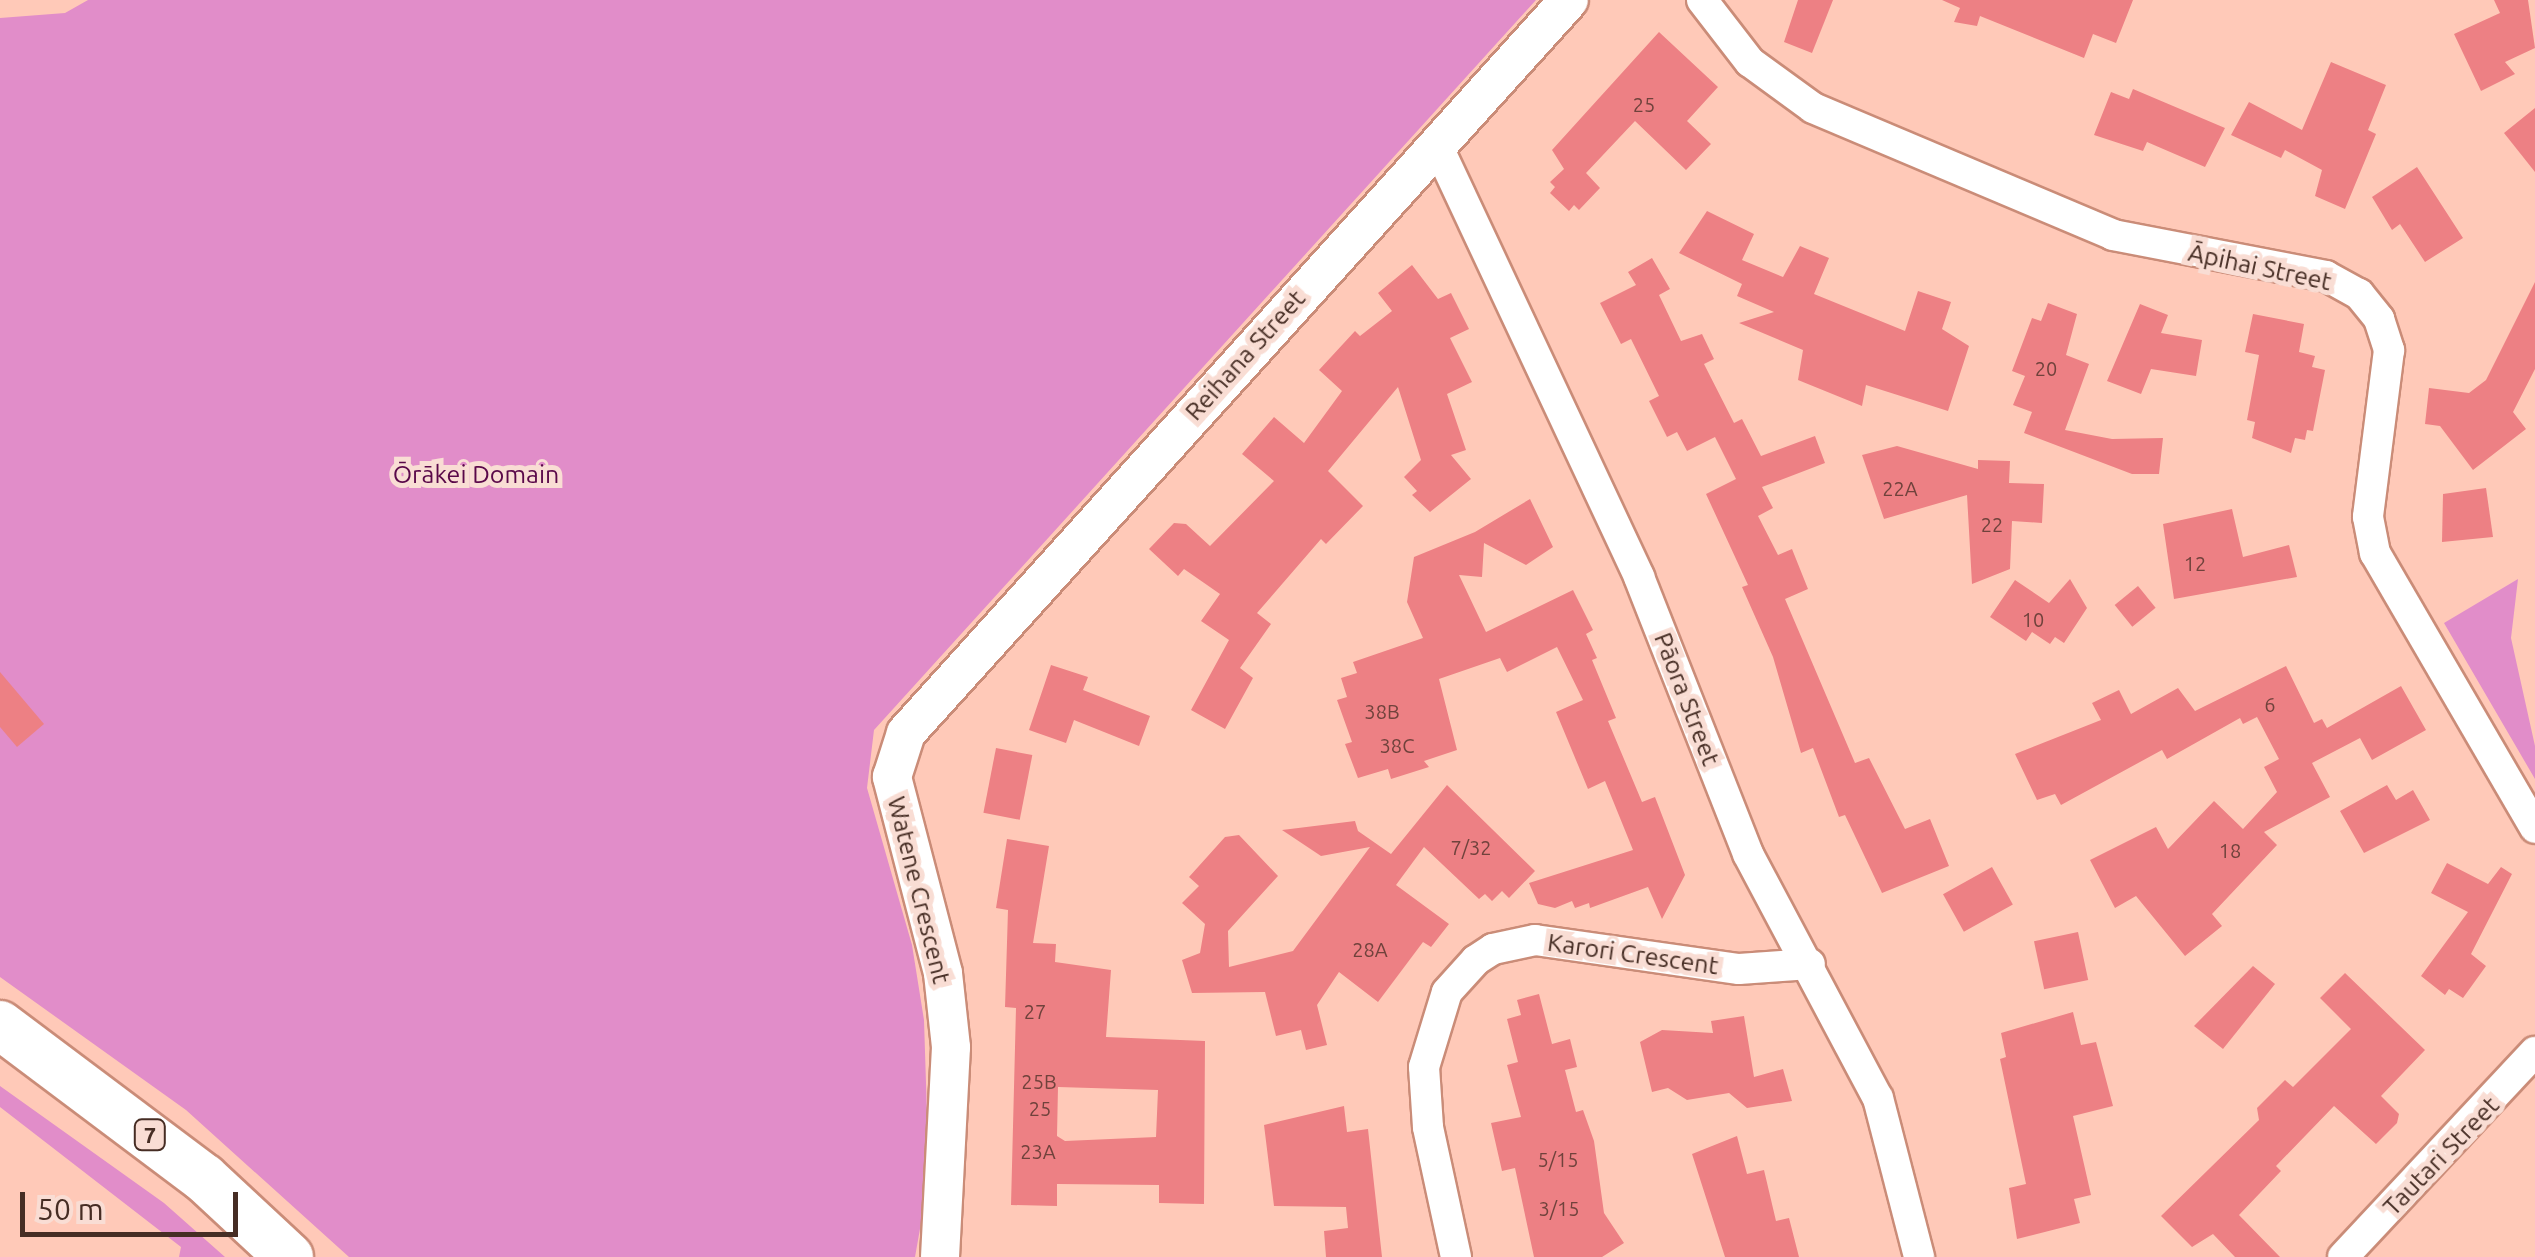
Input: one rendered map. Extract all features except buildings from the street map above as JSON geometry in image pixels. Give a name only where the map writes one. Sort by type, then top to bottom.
[{"type":"main road","name":"7","points":[[0,1025],[190,1167],[289,1257]]},
{"type":"street","name":"Reihana Street","points":[[922,711],[1569,0]]},
{"type":"street","name":"Āpihai Street","points":[[1702,0],[1750,62],[1813,108],[2113,234],[2326,276],[2359,294],[2379,319],[2389,350],[2368,517],[2375,554],[2535,828]]},
{"type":"street","name":"Pāora Street","points":[[1437,145],[1640,577],[1748,854],[1878,1098],[1919,1257]]},
{"type":"street","name":"Watene Crescent","points":[[922,711],[896,755],[892,776],[943,973],[951,1047],[940,1257]]},
{"type":"street","name":"Karori Crescent","points":[[1456,1257],[1428,1127],[1424,1067],[1446,992],[1476,960],[1493,948],[1535,940],[1739,969],[1810,964]]},
{"type":"street","name":"Tautari Street","points":[[2343,1257],[2535,1052]]},
{"type":"green space","name":"Ōrākei Domain","points":[[88,0],[1536,0],[874,730],[867,788],[912,945],[924,1020],[929,1178],[915,1257],[349,1257],[186,1110],[0,977],[0,18],[65,13]]},
{"type":"green space","points":[[2518,579],[2511,638],[2535,746],[2535,779],[2444,623]]},
{"type":"green space","points":[[0,1086],[164,1203],[225,1257],[179,1257],[181,1247],[0,1107]]}]
